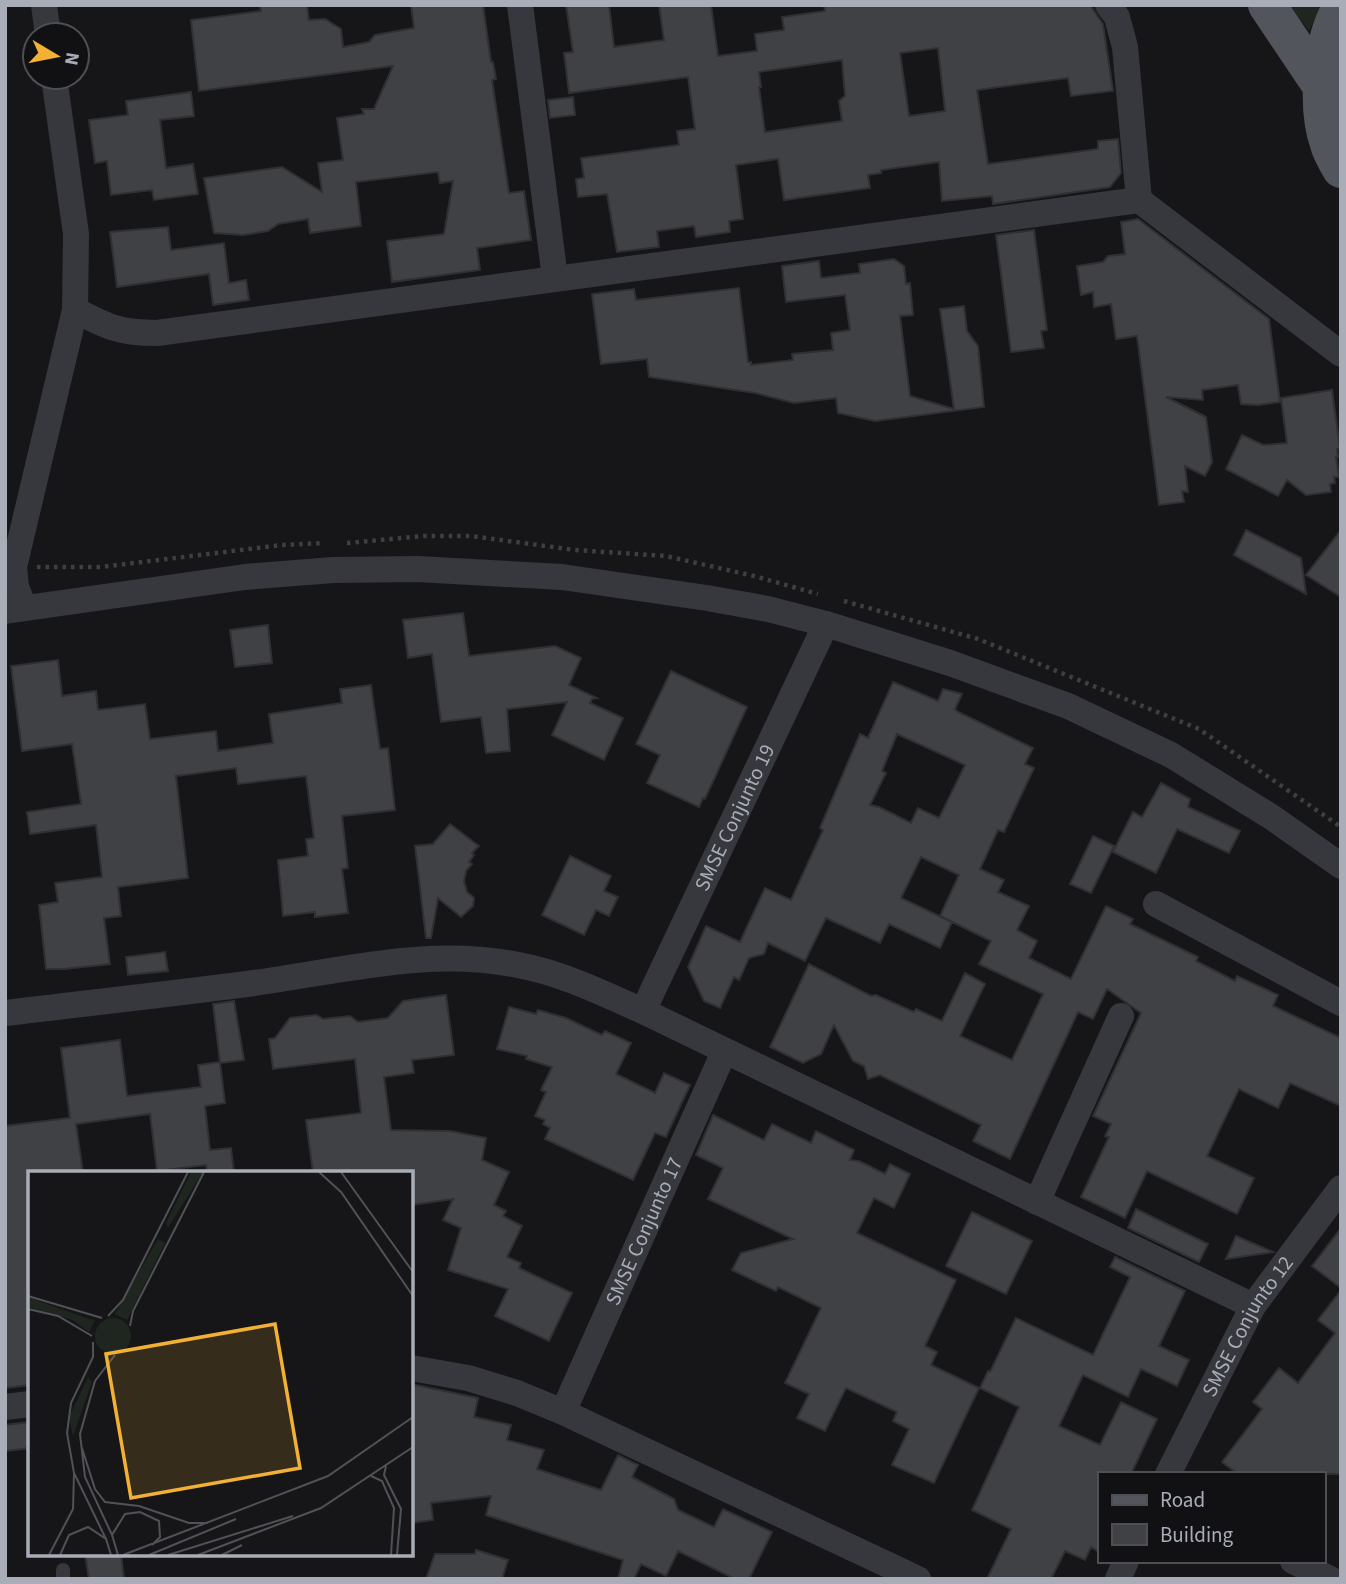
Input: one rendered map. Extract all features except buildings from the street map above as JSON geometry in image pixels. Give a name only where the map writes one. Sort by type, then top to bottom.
[{"type":"main road","points":[[1267,5],[1321,84]]},
{"type":"main road","points":[[1341,8],[1333,22],[1321,84],[1328,143],[1341,169]]},
{"type":"street","points":[[520,5],[555,278]]},
{"type":"street","points":[[1108,5],[1117,17],[1125,47],[1139,200]]},
{"type":"street","points":[[56,91],[76,234],[75,310],[15,566],[15,609],[245,578],[333,570],[416,569],[575,579],[768,609],[827,624],[950,663],[1079,712],[1171,755],[1273,818],[1341,866]]},
{"type":"street","points":[[75,310],[105,326],[128,332],[157,332],[1139,200],[1341,354]]},
{"type":"street","name":"SMSE Conjunto 19","points":[[643,1011],[827,624]]},
{"type":"street","points":[[1156,904],[1341,1003]]},
{"type":"street","points":[[5,1013],[256,982],[356,966],[455,958],[518,965],[580,983],[643,1011],[1253,1306]]},
{"type":"street","points":[[1037,1202],[1121,1016]]},
{"type":"street","name":"SMSE Conjunto 17","points":[[563,1412],[724,1052]]},
{"type":"street","name":"SMSE Conjunto 12","points":[[1169,1472],[1253,1306],[1341,1188]]},
{"type":"street","points":[[413,1368],[468,1377],[563,1412],[918,1579]]},
{"type":"street","points":[[5,1407],[28,1404]]},
{"type":"street","points":[[1118,1579],[1125,1563]]},
{"type":"street","points":[[1297,1563],[1330,1579]]},
{"type":"shaded area","points":[[1289,5],[1321,5],[1309,31]]}]
